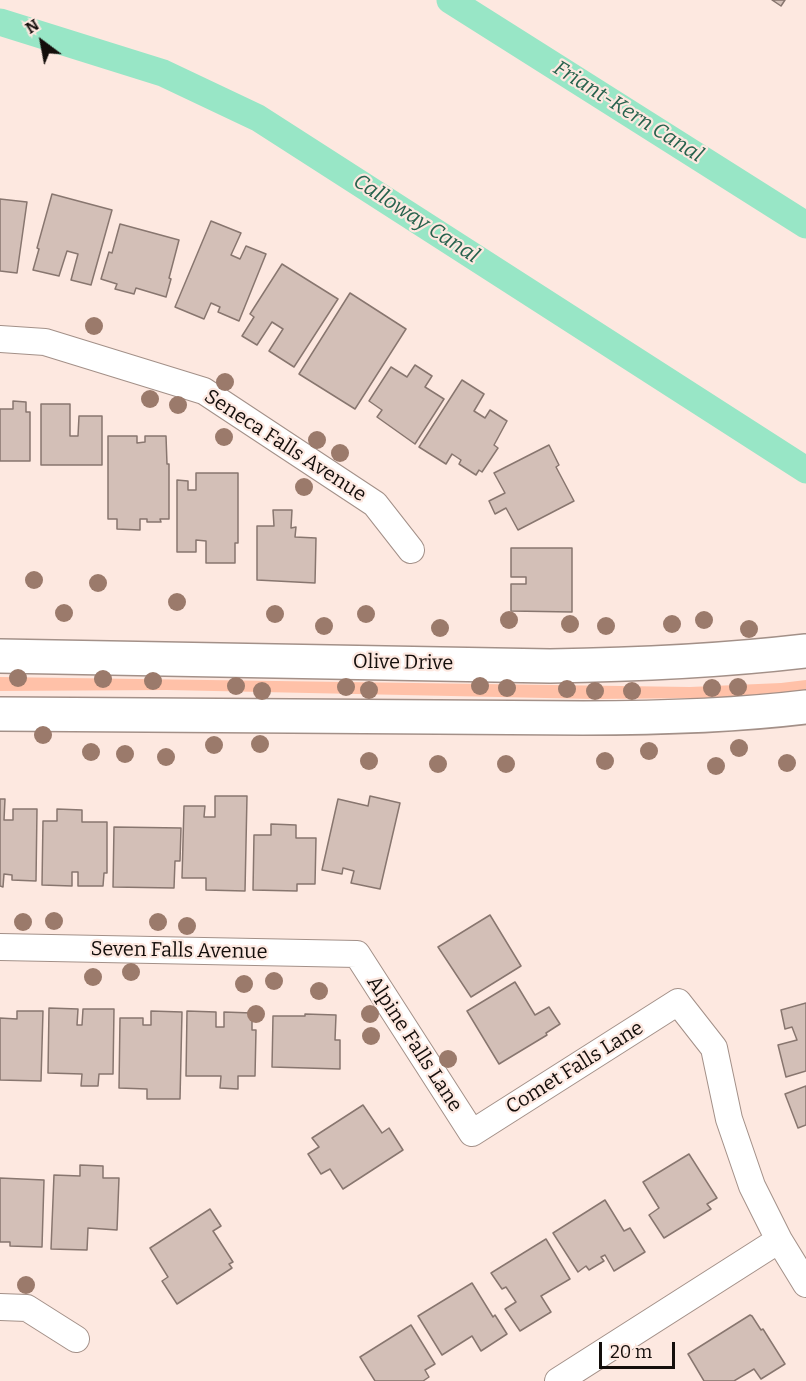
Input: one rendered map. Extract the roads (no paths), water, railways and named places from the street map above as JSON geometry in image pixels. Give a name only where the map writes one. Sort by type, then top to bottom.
[{"type":"main road","name":"Olive Drive","points":[[0,656],[561,666],[641,665],[806,651]]},
{"type":"main road","points":[[0,714],[617,718],[685,717],[806,707]]},
{"type":"street","name":"Seneca Falls Avenue","points":[[0,339],[45,342],[204,390],[375,504],[411,550]]},
{"type":"street","name":"Seven Falls Avenue","points":[[0,947],[357,954]]},
{"type":"street","name":"Alpine Falls Lane","points":[[357,954],[472,1133]]},
{"type":"street","name":"Comet Falls Lane","points":[[472,1133],[678,1002],[714,1048],[729,1119],[752,1186],[779,1240]]},
{"type":"street","points":[[558,1381],[779,1240],[806,1284]]},
{"type":"street","points":[[0,1307],[27,1308],[76,1339]]},
{"type":"waterway","name":"Friant-Kern Canal","points":[[450,0],[806,225]]},
{"type":"waterway","name":"Calloway Canal","points":[[0,22],[163,73],[258,118],[806,470]]}]
